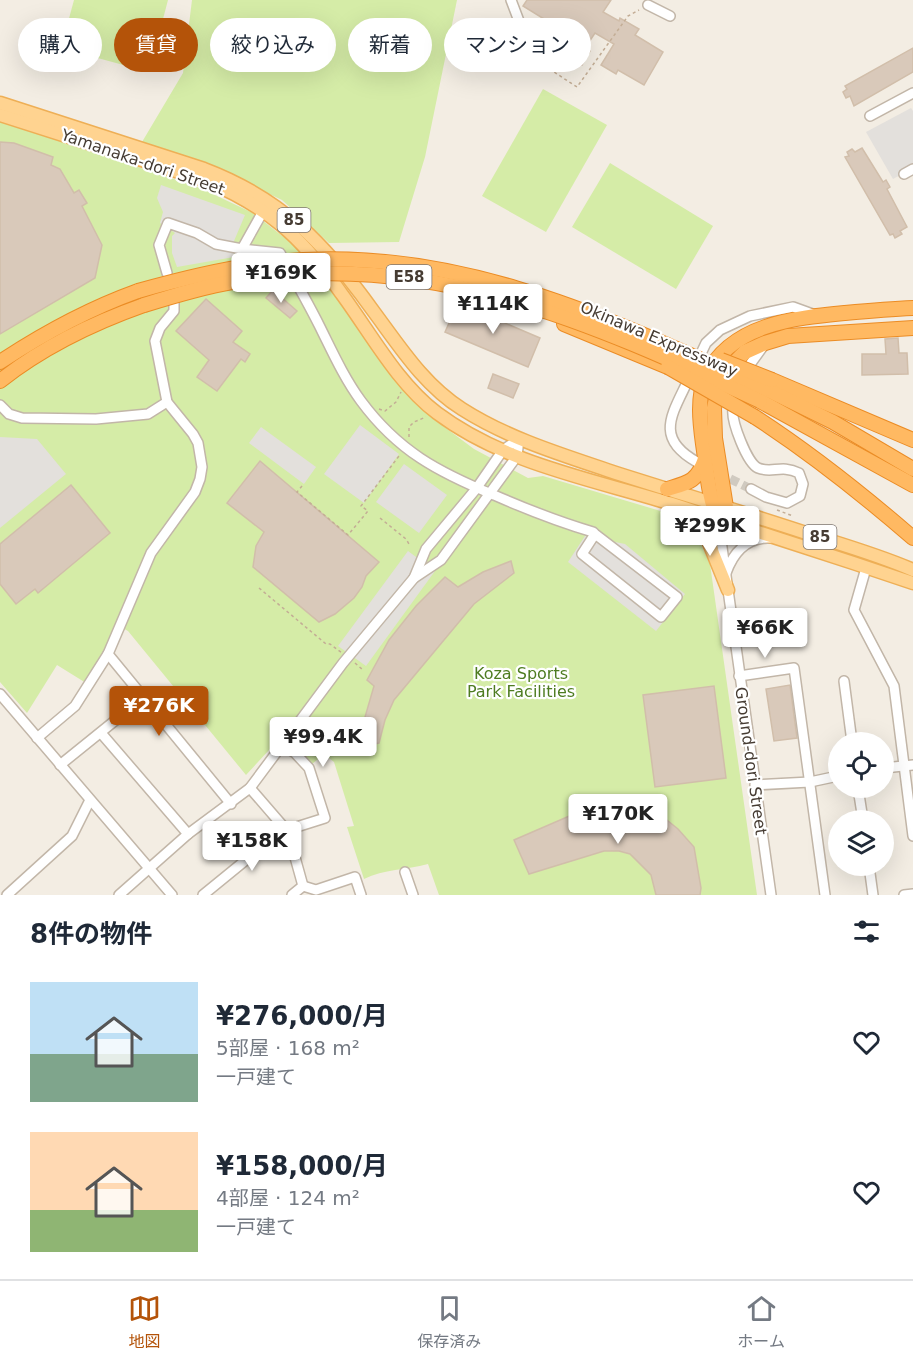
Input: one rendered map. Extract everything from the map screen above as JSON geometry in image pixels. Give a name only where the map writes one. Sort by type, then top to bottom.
[{"type":"highway","name":"Okinawa Expressway","points":[[0,362],[70,319],[102,304],[191,276],[277,262],[368,260],[447,271],[491,281],[548,297],[672,340],[833,423],[913,469]]},
{"type":"highway","name":"Okinawa Expressway","points":[[0,381],[44,351],[108,318],[144,304],[195,290],[234,281],[279,276],[332,274],[406,277],[446,283],[489,294],[577,322],[665,357],[766,390],[913,485]]},
{"type":"highway","points":[[489,294],[668,366],[809,452],[913,537]]},
{"type":"highway","points":[[667,489],[687,483],[700,471],[699,404],[706,377],[722,353],[739,340],[762,327],[789,320],[913,308]]},
{"type":"highway","points":[[722,513],[714,408],[719,385],[730,367],[745,352],[788,336],[913,328]]},
{"type":"highway","points":[[766,390],[913,440]]},
{"type":"highway","points":[[701,460],[711,503],[722,513]]},
{"type":"main road","name":"Yamanaka-dori Street","points":[[0,103],[230,179],[266,205],[301,225],[339,265],[410,361],[433,386],[461,408],[545,450],[711,503]]},
{"type":"main road","name":"Yamanaka-dori Street","points":[[0,115],[204,180],[266,205],[308,249],[404,380],[436,412],[485,442],[517,456],[673,505],[722,513],[870,554],[913,570]]},
{"type":"main road","points":[[673,505],[685,513],[706,536],[728,590]]},
{"type":"main road","name":"Yamanaka-dori Street","points":[[722,513],[775,538],[913,583]]},
{"type":"street","points":[[511,0],[518,18]]},
{"type":"street","points":[[648,5],[670,16]]},
{"type":"street","points":[[870,116],[913,93]]},
{"type":"street","points":[[242,249],[266,205]]},
{"type":"street","points":[[167,273],[159,245],[168,223],[197,233],[216,244],[280,253],[345,378],[372,415],[401,445],[439,471],[476,489],[553,520],[596,534],[676,597],[661,617],[582,554],[596,534]]},
{"type":"street","points":[[37,738],[75,706],[108,654],[151,553],[195,492],[200,479],[202,467],[198,442],[167,402],[155,341],[156,334],[174,311],[174,303]]},
{"type":"street","points":[[701,460],[682,454],[671,439],[669,425],[706,343],[720,330],[750,316],[793,307],[816,316]]},
{"type":"street","points":[[751,489],[766,497],[787,502],[800,496],[803,484],[799,473],[788,468],[768,470],[756,467],[745,454],[733,410],[751,363],[765,343]]},
{"type":"street","points":[[0,405],[9,414],[22,418],[96,418],[148,414],[167,402]]},
{"type":"street","points":[[414,578],[426,549],[476,489],[503,450],[519,439]]},
{"type":"street","points":[[120,895],[188,834],[250,788],[348,658],[414,578],[441,560],[517,456],[519,439]]},
{"type":"street","name":"Ground-dori Street","points":[[722,513],[726,575],[771,895]]},
{"type":"street","points":[[726,575],[731,559],[743,546],[764,538],[775,538]]},
{"type":"street","points":[[866,568],[854,609],[894,686],[909,765],[913,836]]},
{"type":"street","points":[[108,654],[231,804]]},
{"type":"street","points":[[739,676],[794,668],[825,895]]},
{"type":"street","points":[[844,681],[851,732]]},
{"type":"street","points":[[0,694],[172,895]]},
{"type":"street","points":[[60,765],[143,698]]},
{"type":"street","points":[[101,733],[188,834]]},
{"type":"street","points":[[203,895],[286,829],[325,818],[309,768],[295,753],[282,745]]},
{"type":"street","points":[[894,767],[909,765]]},
{"type":"street","points":[[755,785],[828,779]]},
{"type":"street","points":[[250,788],[286,829],[303,886]]},
{"type":"street","points":[[8,895],[72,836],[90,801]]},
{"type":"street","points":[[405,872],[413,895]]},
{"type":"street","points":[[870,876],[873,895]]},
{"type":"street","points":[[303,886],[317,892],[355,877],[361,895]]},
{"type":"street","points":[[292,895],[303,886]]},
{"type":"street","points":[[904,895],[913,894]]},
{"type":"path","points":[[591,68],[628,15],[648,5]]},
{"type":"path","points":[[554,72],[578,87],[588,72]]},
{"type":"path","points":[[372,415],[378,409],[385,411],[391,407],[401,391]]},
{"type":"path","points":[[302,486],[297,492],[348,535],[368,511],[361,506],[401,454],[396,449],[409,437],[409,428],[414,422],[427,417]]},
{"type":"path","points":[[776,510],[793,516]]},
{"type":"path","points":[[380,518],[409,544]]},
{"type":"path","points":[[259,588],[326,644],[330,644],[363,670]]},
{"type":"green space","points":[[74,0],[168,0],[163,18],[114,18],[114,62],[102,59],[102,18],[69,18]]},
{"type":"green space","points":[[192,0],[457,0],[453,18],[444,18],[444,64],[425,157],[399,242],[329,243],[282,200],[210,166],[142,142],[183,72],[198,72],[198,18],[190,18]]},
{"type":"green space","points":[[543,89],[607,125],[546,232],[482,196]]},
{"type":"green space","name":"Koza Sports Park Facilities","points":[[0,121],[198,187],[253,213],[300,250],[336,294],[402,385],[431,417],[474,449],[528,478],[543,476],[674,515],[698,538],[710,564],[757,895],[439,895],[428,864],[379,873],[364,879],[347,827],[354,826],[334,762],[324,754],[312,764],[282,736],[246,775],[128,631],[117,625],[106,653],[86,683],[57,665],[27,713],[0,682]]},
{"type":"green space","points":[[610,163],[713,226],[676,289],[572,227]]},
{"type":"shaded area","points":[[911,108],[913,111],[913,168],[893,179],[866,132]]},
{"type":"shaded area","points":[[161,185],[245,215],[234,241],[234,257],[177,267],[172,253],[172,236],[175,233],[160,223],[163,212],[157,198]]},
{"type":"shaded area","points":[[360,425],[399,454],[364,503],[324,474]]},
{"type":"shaded area","points":[[261,427],[316,467],[304,484],[249,443]]},
{"type":"shaded area","points":[[0,437],[37,439],[66,474],[0,528]]},
{"type":"shaded area","points":[[404,464],[447,495],[419,533],[376,502]]},
{"type":"shaded area","points":[[585,536],[625,544],[685,594],[656,631],[568,562]]},
{"type":"shaded area","points":[[408,551],[435,571],[366,666],[338,646]]},
{"type":"building","points":[[527,0],[611,0],[603,12],[619,21],[620,18],[639,29],[635,35],[663,52],[644,85],[618,70],[616,74],[601,65],[614,44],[595,33],[591,39],[591,18],[542,18],[523,6]]},
{"type":"building","points":[[913,48],[913,72],[854,106],[850,96],[846,98],[843,92],[847,89],[845,86]]},
{"type":"building","points":[[0,142],[14,143],[53,157],[51,165],[60,169],[74,193],[79,190],[87,203],[82,206],[102,245],[95,278],[0,334]]},
{"type":"building","points":[[862,148],[883,182],[886,180],[890,187],[887,189],[907,227],[895,238],[893,234],[890,235],[845,157],[849,156],[847,152],[852,149],[855,152]]},
{"type":"building","points":[[273,290],[297,311],[290,318],[266,298]]},
{"type":"building","points":[[206,299],[242,331],[233,342],[250,354],[245,362],[241,359],[217,391],[197,377],[209,360],[176,331]]},
{"type":"building","points":[[458,303],[540,338],[528,367],[445,332]]},
{"type":"building","points":[[898,338],[899,353],[907,353],[908,374],[862,375],[862,354],[886,354],[885,339]]},
{"type":"building","points":[[493,374],[519,384],[513,398],[488,388]]},
{"type":"building","points":[[260,461],[379,562],[366,576],[354,598],[335,614],[319,622],[253,567],[256,546],[264,532],[227,503]]},
{"type":"building","points":[[71,485],[110,533],[38,593],[35,589],[16,604],[0,584],[0,544]]},
{"type":"building","points":[[511,561],[514,573],[474,604],[394,700],[385,720],[379,743],[368,745],[365,717],[374,686],[367,680],[389,640],[416,606],[445,577],[458,587],[483,572]]},
{"type":"building","points":[[790,685],[797,738],[774,741],[766,689]]},
{"type":"building","points":[[714,686],[726,778],[655,787],[643,695]]},
{"type":"building","points":[[624,801],[648,805],[678,829],[694,847],[701,888],[700,895],[656,895],[651,875],[630,854],[619,851],[604,851],[529,874],[514,840],[574,814]]},
{"type":"tunnel","points":[[718,473],[751,489]]}]
